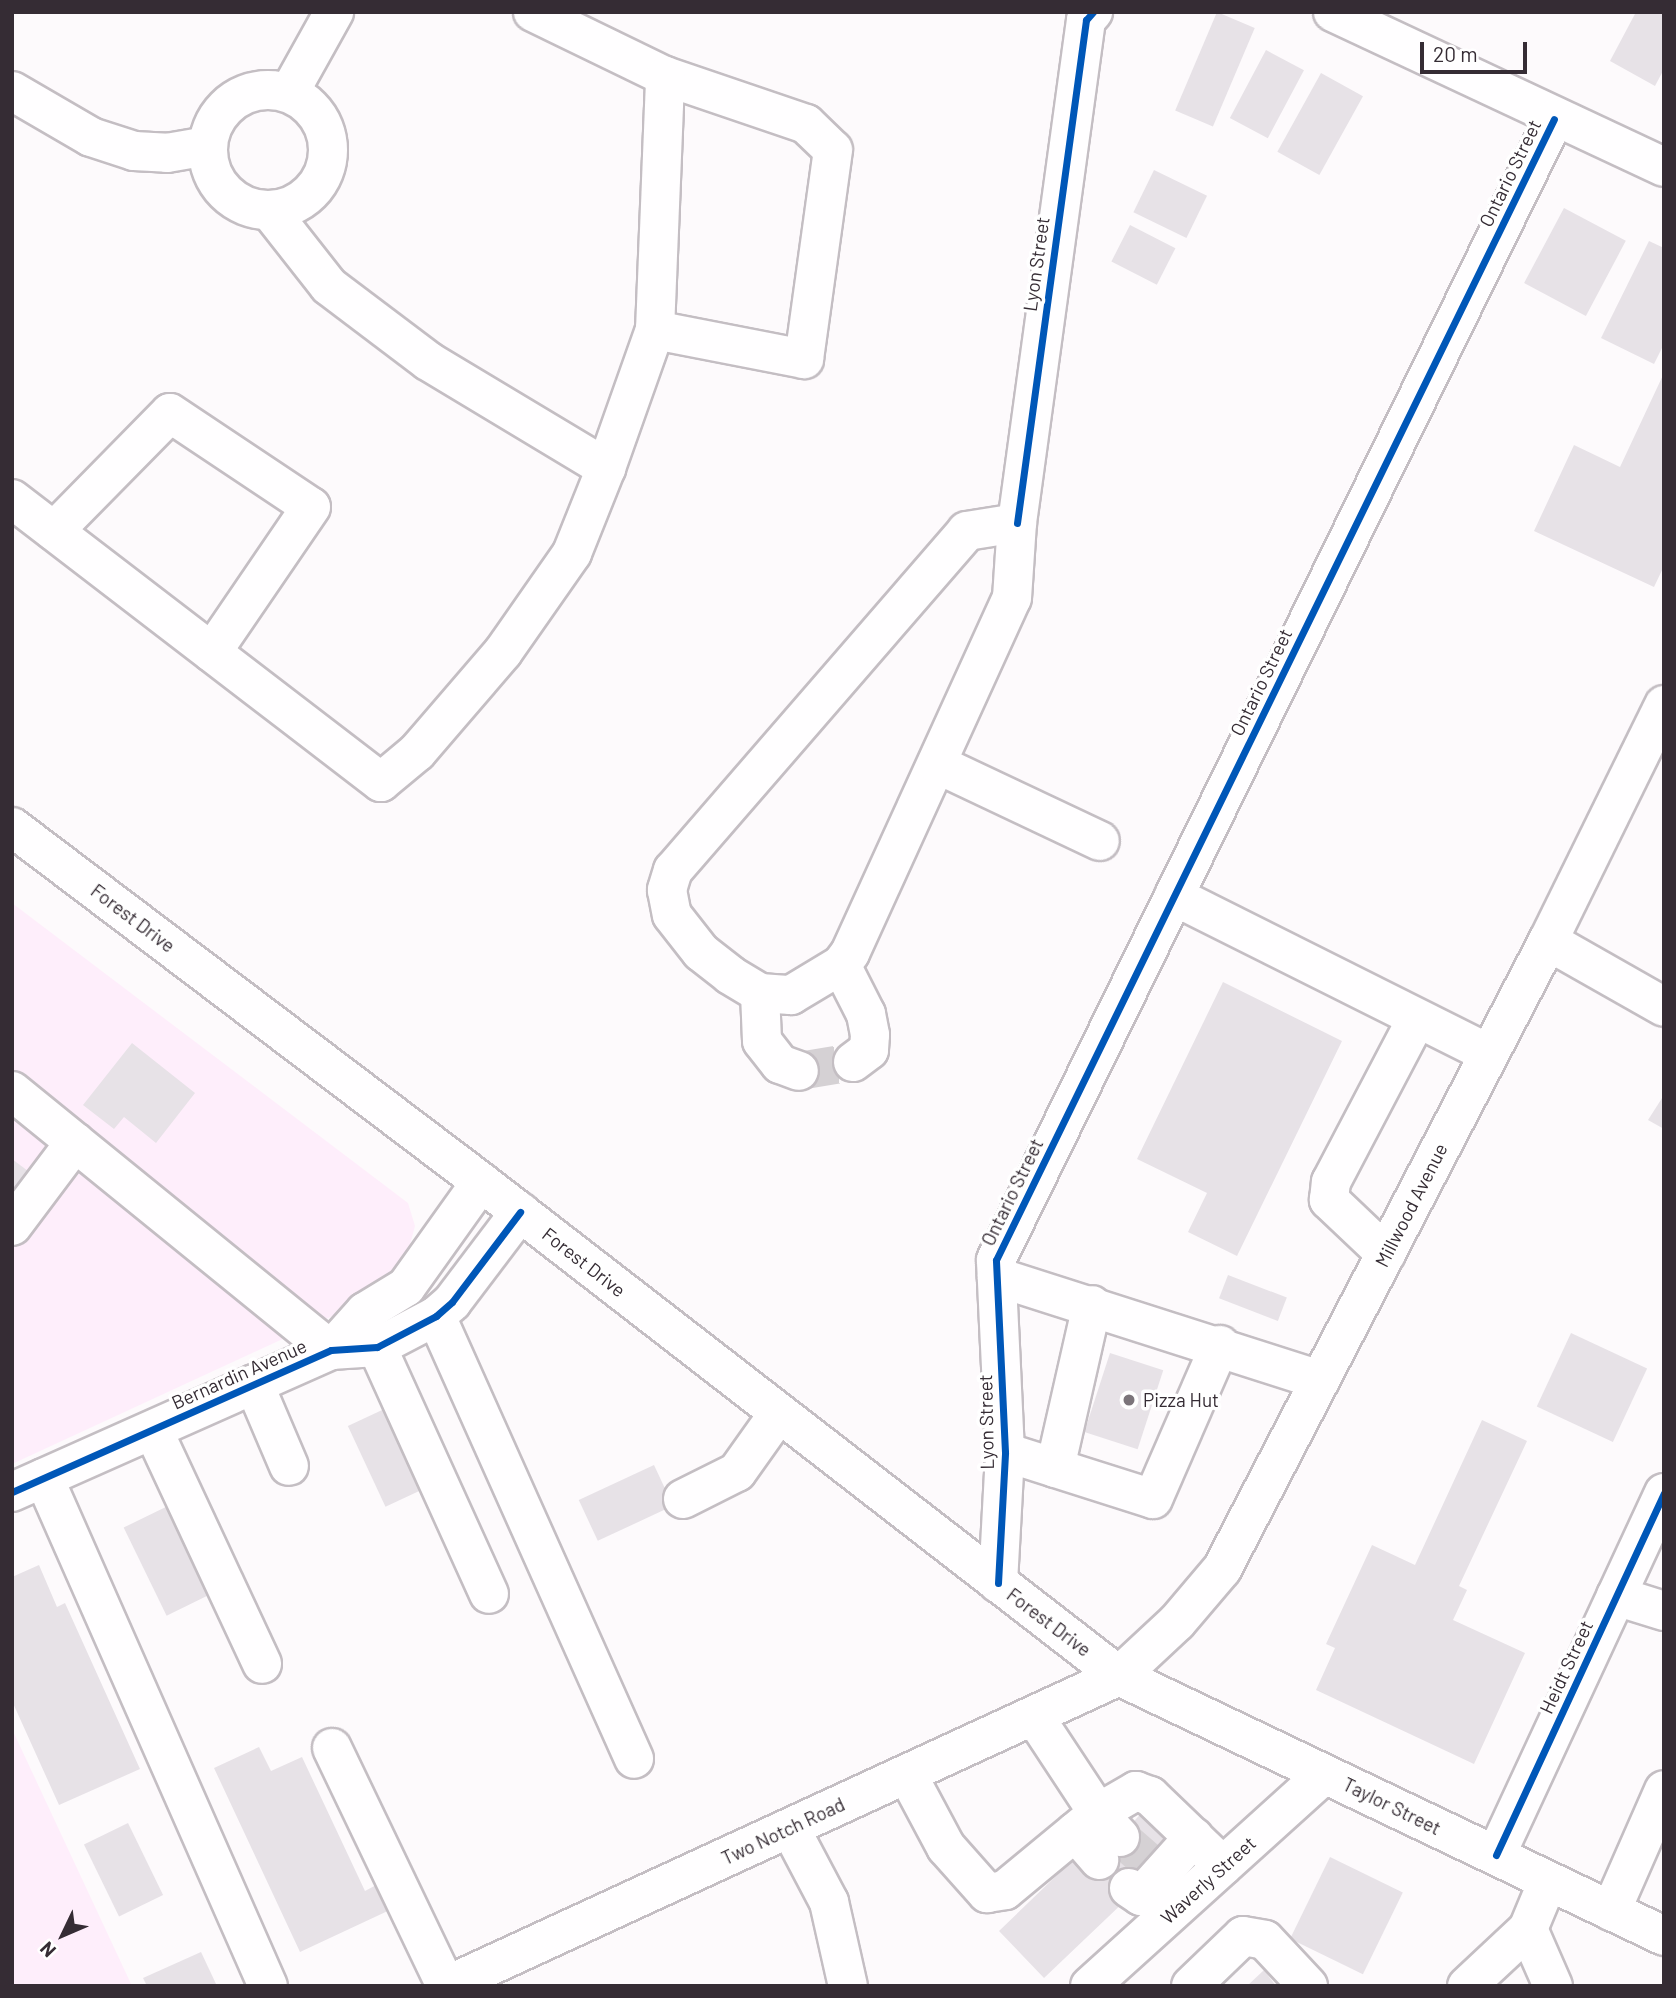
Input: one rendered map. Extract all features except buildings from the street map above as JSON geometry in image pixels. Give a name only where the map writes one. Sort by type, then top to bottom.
[{"type":"street","points":[[289,93],[334,12]]},
{"type":"street","points":[[533,12],[665,76],[806,124],[833,150],[804,359],[655,330]]},
{"type":"street","points":[[1333,12],[1554,119],[1664,167]]},
{"type":"street","name":"Lyon Street","points":[[841,965],[850,954],[1012,598],[1017,523],[1083,15]]},
{"type":"street","points":[[12,499],[381,782],[417,752],[503,652],[572,553],[606,468],[655,330],[665,76]]},
{"type":"street","points":[[270,211],[308,195],[321,179],[327,160],[327,139],[320,119],[307,103],[289,93],[270,89],[235,99],[211,128],[207,146],[216,182],[230,197],[270,211],[329,286],[428,361],[606,468]]},
{"type":"street","points":[[12,91],[91,137],[134,150],[167,153],[207,146]]},
{"type":"street","name":"Ontario Street","points":[[996,1268],[1174,896],[1554,119]]},
{"type":"street","points":[[54,531],[170,413],[311,507],[212,652]]},
{"type":"street","points":[[853,1062],[869,1051],[870,1035],[866,1014],[841,965],[791,995],[760,993],[701,952],[672,915],[667,890],[673,870],[967,531],[1017,523]]},
{"type":"street","name":"Millwood Avenue","points":[[1119,1676],[1177,1622],[1222,1569],[1548,941],[1664,705]]},
{"type":"street","points":[[937,764],[1100,841]]},
{"type":"street","name":"Forest Drive","points":[[12,827],[481,1182],[1119,1676]]},
{"type":"street","points":[[1174,896],[1489,1055]]},
{"type":"street","points":[[1548,941],[1664,1007]]},
{"type":"street","points":[[760,993],[762,1041],[780,1064],[799,1071]]},
{"type":"street","points":[[1386,1254],[1348,1222],[1329,1200],[1331,1182],[1416,1020]]},
{"type":"street","points":[[12,1091],[331,1350]]},
{"type":"street","points":[[12,1226],[75,1142]]},
{"type":"street","name":"Bernardin Avenue","points":[[331,1350],[365,1312],[406,1287],[481,1182]]},
{"type":"street","name":"Bernardin Avenue","points":[[28,1485],[331,1350],[377,1347],[436,1316],[452,1301],[520,1212]]},
{"type":"street","points":[[996,1268],[1091,1305],[1220,1345],[1320,1380]]},
{"type":"street","name":"Lyon Street","points":[[996,1268],[1004,1452],[998,1583]]},
{"type":"street","points":[[1055,1468],[1091,1305]]},
{"type":"street","points":[[436,1316],[634,1759]]},
{"type":"street","points":[[1004,1452],[1153,1499],[1220,1345]]},
{"type":"street","points":[[377,1347],[489,1594]]},
{"type":"street","points":[[254,1384],[289,1466]]},
{"type":"street","points":[[683,1499],[737,1472],[779,1413]]},
{"type":"street","points":[[153,1430],[262,1664]]},
{"type":"street","points":[[28,1485],[268,1986]]},
{"type":"street","name":"Heidt Street","points":[[1496,1855],[1664,1493]]},
{"type":"street","points":[[1616,1596],[1664,1611]]},
{"type":"street","name":"Two Notch Road","points":[[446,1986],[1119,1676]]},
{"type":"street","name":"Taylor Street","points":[[1119,1676],[1664,1936]]},
{"type":"street","points":[[1034,1716],[1098,1836]]},
{"type":"street","points":[[332,1748],[446,1986]]},
{"type":"street","points":[[907,1774],[946,1847],[987,1892],[1005,1890],[1098,1836],[1136,1791],[1150,1796],[1223,1866]]},
{"type":"street","name":"Waverly Street","points":[[1090,1986],[1149,1888],[1223,1866],[1325,1774]]},
{"type":"street","points":[[1611,1911],[1659,1811]]},
{"type":"street","points":[[790,1828],[829,1902],[848,1986]]},
{"type":"street","points":[[1149,1888],[1194,1838]]},
{"type":"street","points":[[1467,1986],[1528,1929],[1548,1881]]},
{"type":"street","points":[[1528,1929],[1553,1986]]},
{"type":"street","points":[[1191,1986],[1243,1936],[1265,1940],[1308,1986]]},
{"type":"shaded area","points":[[12,903],[408,1203],[415,1226],[408,1252],[378,1295],[12,1464]]},
{"type":"shaded area","points":[[12,1729],[132,1986],[12,1986]]},
{"type":"tunnel","points":[[799,1071],[853,1062]]},
{"type":"tunnel","points":[[1120,1837],[1151,1864]]},
{"type":"cycle path","points":[[1017,523],[1086,20],[1093,12]]},
{"type":"cycle path","points":[[998,1583],[1005,1452],[996,1260],[1554,119]]},
{"type":"cycle path","points":[[12,1492],[331,1350],[377,1347],[436,1316],[452,1302],[520,1212]]},
{"type":"cycle path","points":[[1496,1855],[1664,1493]]},
{"type":"place","name":"Pizza Hut","points":[[1129,1400]]}]
